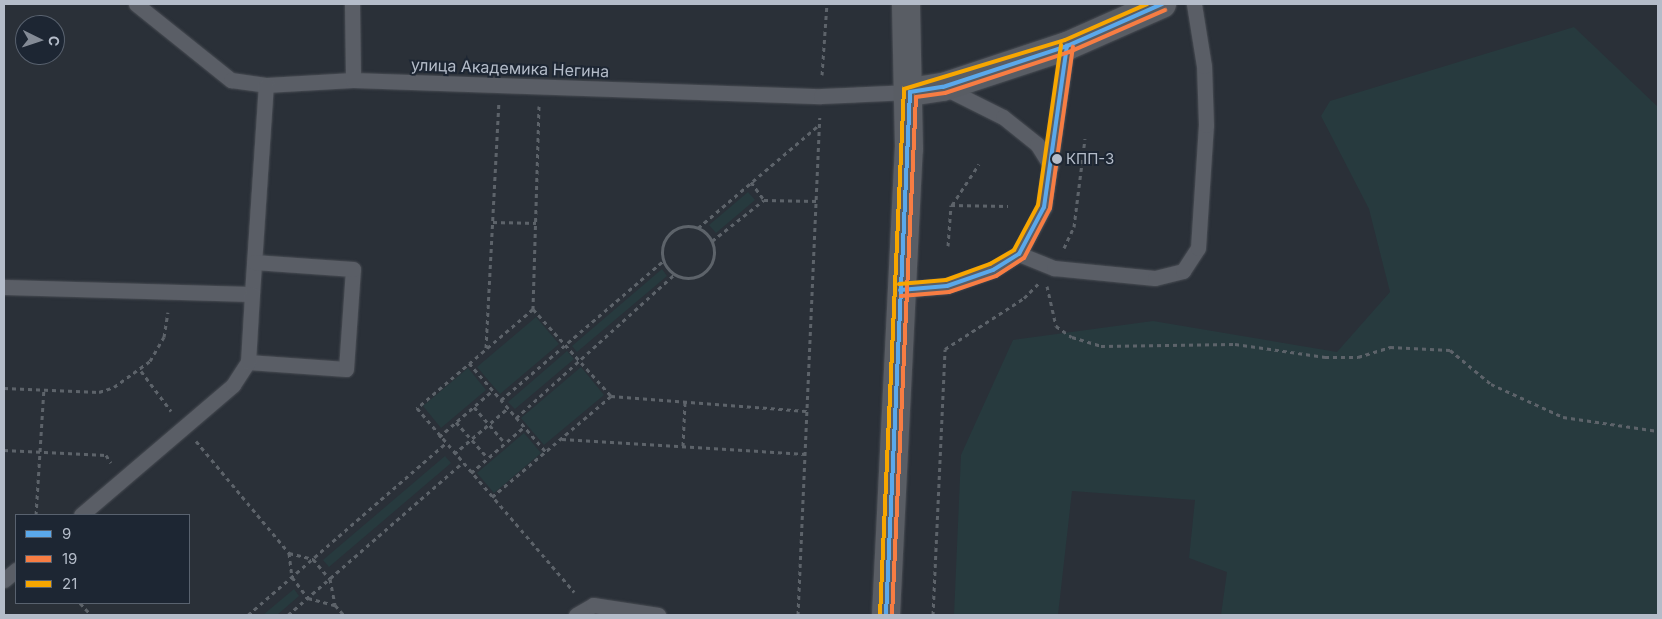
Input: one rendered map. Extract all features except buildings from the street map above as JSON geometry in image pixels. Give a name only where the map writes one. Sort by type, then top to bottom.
[{"type":"main road","points":[[886,615],[910,92],[906,4]]},
{"type":"main road","points":[[910,92],[943,87],[1067,46],[1162,4]]},
{"type":"lane","name":"улица Академика Негина","points":[[138,4],[231,80],[266,85],[353,80],[821,96],[910,92]]},
{"type":"lane","points":[[352,4],[353,80]]},
{"type":"lane","points":[[1019,254],[1050,272],[1155,278],[1183,271],[1198,248],[1206,125],[1204,66],[1194,4]]},
{"type":"lane","points":[[900,290],[946,286],[993,270],[1019,254],[1044,207],[1067,46]]},
{"type":"lane","points":[[82,514],[233,385],[248,362],[266,85]]},
{"type":"lane","points":[[943,87],[1003,117],[1037,144],[1051,166]]},
{"type":"lane","points":[[248,362],[346,369],[353,269],[254,262]]},
{"type":"lane","points":[[4,286],[252,294]]},
{"type":"lane","points":[[4,580],[15,571]]},
{"type":"lane","points":[[582,612],[658,615]]},
{"type":"path","points":[[798,615],[819,124],[827,4]]},
{"type":"path","points":[[486,348],[500,85]]},
{"type":"path","points":[[540,87],[533,309],[611,396],[808,411]]},
{"type":"path","points":[[698,228],[712,241],[712,261],[707,270],[689,278],[675,274],[663,261],[664,241],[670,233],[678,228],[698,228],[819,124]]},
{"type":"path","points":[[933,615],[945,349],[1024,298],[1050,272],[1074,227],[1085,139]]},
{"type":"path","points":[[948,246],[951,205],[979,164]]},
{"type":"path","points":[[751,182],[764,200]]},
{"type":"path","points":[[712,241],[764,200],[816,201]]},
{"type":"path","points":[[951,205],[1008,206]]},
{"type":"path","points":[[493,222],[536,223]]},
{"type":"path","points":[[501,400],[663,261]]},
{"type":"path","points":[[1050,272],[1056,326],[1072,337],[1101,346],[1235,344],[1342,357],[1390,347],[1450,350],[1491,384],[1563,417],[1658,431]]},
{"type":"path","points":[[516,418],[675,274]]},
{"type":"path","points":[[4,388],[99,392],[141,371],[164,337],[170,292]]},
{"type":"path","points":[[533,309],[417,408],[439,437],[492,497],[582,612]]},
{"type":"path","points":[[469,363],[546,453]]},
{"type":"path","points":[[141,371],[183,427],[289,553],[292,577],[308,598],[335,604]]},
{"type":"path","points":[[36,514],[44,389]]},
{"type":"path","points":[[439,437],[492,390]]},
{"type":"path","points":[[492,497],[611,396]]},
{"type":"path","points":[[683,446],[685,402]]},
{"type":"path","points":[[474,407],[505,443]]},
{"type":"path","points":[[454,454],[508,408]]},
{"type":"path","points":[[456,422],[488,458]]},
{"type":"path","points":[[471,473],[524,427]]},
{"type":"path","points":[[561,439],[806,454]]},
{"type":"path","points":[[248,615],[445,444]]},
{"type":"path","points":[[4,450],[106,455],[122,480]]},
{"type":"path","points":[[288,615],[462,463]]},
{"type":"path","points":[[289,553],[313,558],[330,579],[335,604],[344,615]]},
{"type":"path","points":[[81,604],[91,615]]},
{"type":"green space","points":[[1574,27],[1658,107],[1658,615],[1221,615],[1227,572],[1189,558],[1195,500],[1072,491],[1058,615],[954,615],[961,455],[1013,340],[1153,321],[1337,352],[1390,292],[1369,209],[1321,116],[1330,101]]},
{"type":"green space","points":[[748,192],[755,200],[716,233],[709,225]]},
{"type":"green space","points":[[662,269],[667,276],[577,352],[572,346]]},
{"type":"green space","points":[[536,317],[559,344],[500,394],[477,367]]},
{"type":"green space","points":[[567,351],[574,359],[515,409],[508,402]]},
{"type":"green space","points":[[581,367],[604,395],[544,445],[521,418]]},
{"type":"green space","points":[[468,368],[486,390],[441,428],[423,406]]},
{"type":"green space","points":[[524,433],[541,453],[494,493],[477,473]]},
{"type":"green space","points":[[445,456],[451,463],[329,567],[323,560]]},
{"type":"green space","points":[[294,589],[299,596],[277,615],[263,615]]},
{"type":"transit line","name":"21","points":[[880,615],[904,89],[1065,40],[1147,4]]},
{"type":"transit line","name":"9","points":[[886,615],[910,92],[943,87],[1067,46],[1162,4]]},
{"type":"transit line","name":"19","points":[[892,615],[916,97],[945,93],[1069,52],[1165,10]]},
{"type":"transit line","name":"21","points":[[899,284],[946,280],[990,264],[1014,250],[1038,205],[1061,45]]},
{"type":"transit line","name":"9","points":[[900,290],[947,286],[993,270],[1019,254],[1044,207],[1067,46]]},
{"type":"transit line","name":"19","points":[[901,296],[949,292],[996,276],[1024,258],[1050,208],[1073,47]]},
{"type":"place","name":"КПП-3","points":[[1057,159]]}]
